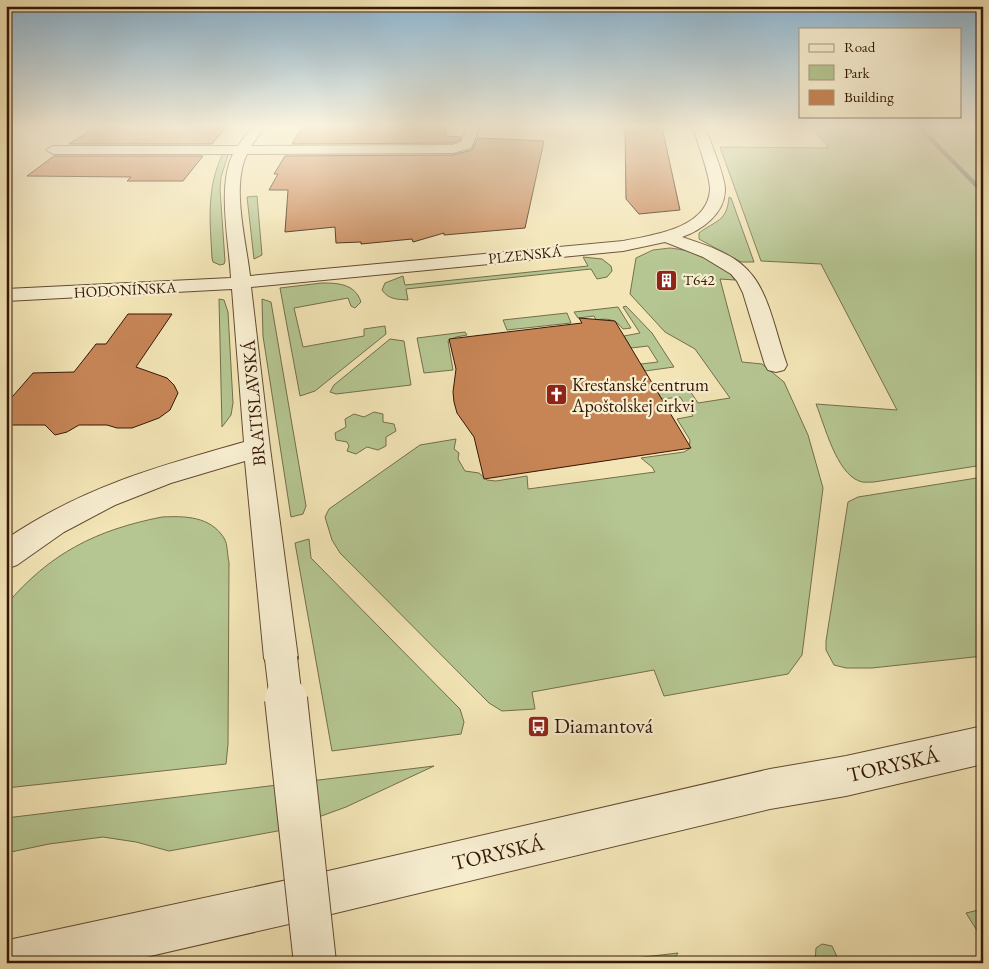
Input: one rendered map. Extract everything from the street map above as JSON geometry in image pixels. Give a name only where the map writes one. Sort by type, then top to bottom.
[{"type":"street","name":"BRATISLAVSKÁ","points":[[232,172],[258,448],[315,963]]},
{"type":"street","name":"PLZENSKÁ","points":[[243,282],[623,246],[667,237],[705,217],[713,208],[718,198],[713,172]]},
{"type":"street","points":[[667,237],[706,251],[728,263],[746,280],[776,365]]},
{"type":"street","name":"HODONÍNSKA","points":[[6,295],[243,282]]},
{"type":"street","points":[[6,556],[51,526],[106,497],[180,471],[258,448]]},
{"type":"street","name":"TORYSKÁ","points":[[13,963],[315,896],[770,789],[846,776],[983,745]]},
{"type":"green space","points":[[216,172],[223,172],[220,189],[225,261],[224,264],[220,265],[213,262],[210,231],[210,205]]},
{"type":"green space","points":[[729,172],[983,172],[983,465],[874,482],[859,481],[851,476],[832,447],[816,404],[897,410],[821,264],[761,261]]},
{"type":"green space","points":[[257,196],[262,255],[254,259],[247,197]]},
{"type":"green space","points":[[729,197],[731,198],[754,262],[741,262],[699,239],[699,233],[723,216]]},
{"type":"green space","points":[[670,248],[689,251],[706,257],[722,266],[735,280],[720,279],[742,362],[762,364],[784,382],[808,435],[823,488],[802,655],[788,674],[664,696],[654,670],[532,692],[535,709],[502,711],[489,703],[340,553],[332,540],[325,517],[329,509],[420,445],[456,439],[454,449],[459,453],[458,459],[465,471],[479,473],[487,480],[496,481],[527,476],[528,489],[655,472],[641,458],[684,452],[689,449],[690,440],[677,419],[693,416],[680,397],[662,399],[657,391],[688,388],[698,403],[730,398],[695,349],[665,332],[630,294],[636,258],[653,250]]},
{"type":"green space","points":[[583,257],[602,259],[611,266],[612,271],[607,277],[597,279],[591,269],[406,289],[408,300],[390,297],[382,290],[385,283],[403,276],[405,285],[588,266]]},
{"type":"green space","points":[[322,283],[340,284],[351,288],[355,291],[361,302],[355,308],[351,306],[348,298],[294,308],[303,347],[364,336],[364,329],[385,326],[386,334],[315,391],[300,396],[280,288]]},
{"type":"green space","points":[[219,299],[224,300],[228,312],[233,403],[231,415],[222,427]]},
{"type":"green space","points":[[262,299],[271,302],[306,506],[303,514],[291,517],[263,336]]},
{"type":"green space","points":[[626,306],[652,333],[674,367],[645,371],[641,364],[658,362],[648,346],[631,348],[624,336],[640,333],[623,307]]},
{"type":"green space","points":[[618,307],[631,328],[623,329],[614,321],[608,319],[596,320],[594,316],[578,318],[574,312]]},
{"type":"green space","points":[[567,313],[571,323],[507,330],[503,320]]},
{"type":"green space","points":[[465,332],[467,335],[448,341],[453,370],[424,373],[417,338]]},
{"type":"green space","points":[[390,339],[404,341],[411,385],[336,394],[330,392],[334,385]]},
{"type":"green space","points":[[374,412],[383,414],[383,422],[394,424],[396,431],[386,437],[386,446],[378,450],[367,447],[356,454],[347,451],[349,446],[347,442],[336,440],[335,433],[346,427],[345,419],[354,414],[364,417]]},
{"type":"green space","points":[[983,477],[983,656],[872,668],[846,668],[834,665],[826,650],[826,641],[848,502],[858,497]]},
{"type":"green space","points":[[162,517],[188,517],[204,521],[218,531],[226,543],[229,562],[228,744],[226,764],[6,788],[6,605],[40,571],[76,546],[116,529]]},
{"type":"green space","points":[[309,539],[311,558],[460,709],[464,722],[461,734],[332,751],[295,543]]},
{"type":"green space","points":[[434,766],[346,807],[283,830],[169,851],[136,842],[103,837],[49,844],[6,853],[6,818]]},
{"type":"green space","points":[[983,909],[983,940],[966,913]]},
{"type":"green space","points":[[822,944],[832,946],[840,963],[815,963],[816,948]]},
{"type":"green space","points":[[678,953],[671,963],[592,963]]},
{"type":"building","points":[[32,172],[190,172],[183,181],[127,181],[131,177],[27,176]]},
{"type":"building","points":[[275,172],[537,172],[525,228],[444,235],[444,233],[413,242],[412,239],[361,244],[361,242],[336,243],[335,227],[285,232],[288,190],[269,190],[278,174],[274,174]]},
{"type":"building","points":[[626,172],[672,172],[680,210],[639,214],[626,199]]},
{"type":"building","points":[[128,314],[172,314],[136,367],[167,378],[174,385],[178,393],[170,410],[159,418],[132,428],[117,428],[107,425],[79,425],[67,432],[55,435],[45,425],[6,425],[6,404],[33,373],[74,372],[96,344],[106,344]]},
{"type":"building","name":"Kresťanské centrum Apoštolskej cirkvi","points":[[579,318],[615,321],[691,448],[484,479],[474,437],[457,413],[454,402],[453,392],[456,369],[449,339],[582,323]]},
{"type":"waterway","points":[[963,172],[983,193]]},
{"type":"place","name":"T642","points":[[667,280]]},
{"type":"place","name":"Kresťanské centrum Apoštolskej cirkvi","points":[[556,395]]},
{"type":"place","name":"Diamantová","points":[[538,726]]}]
